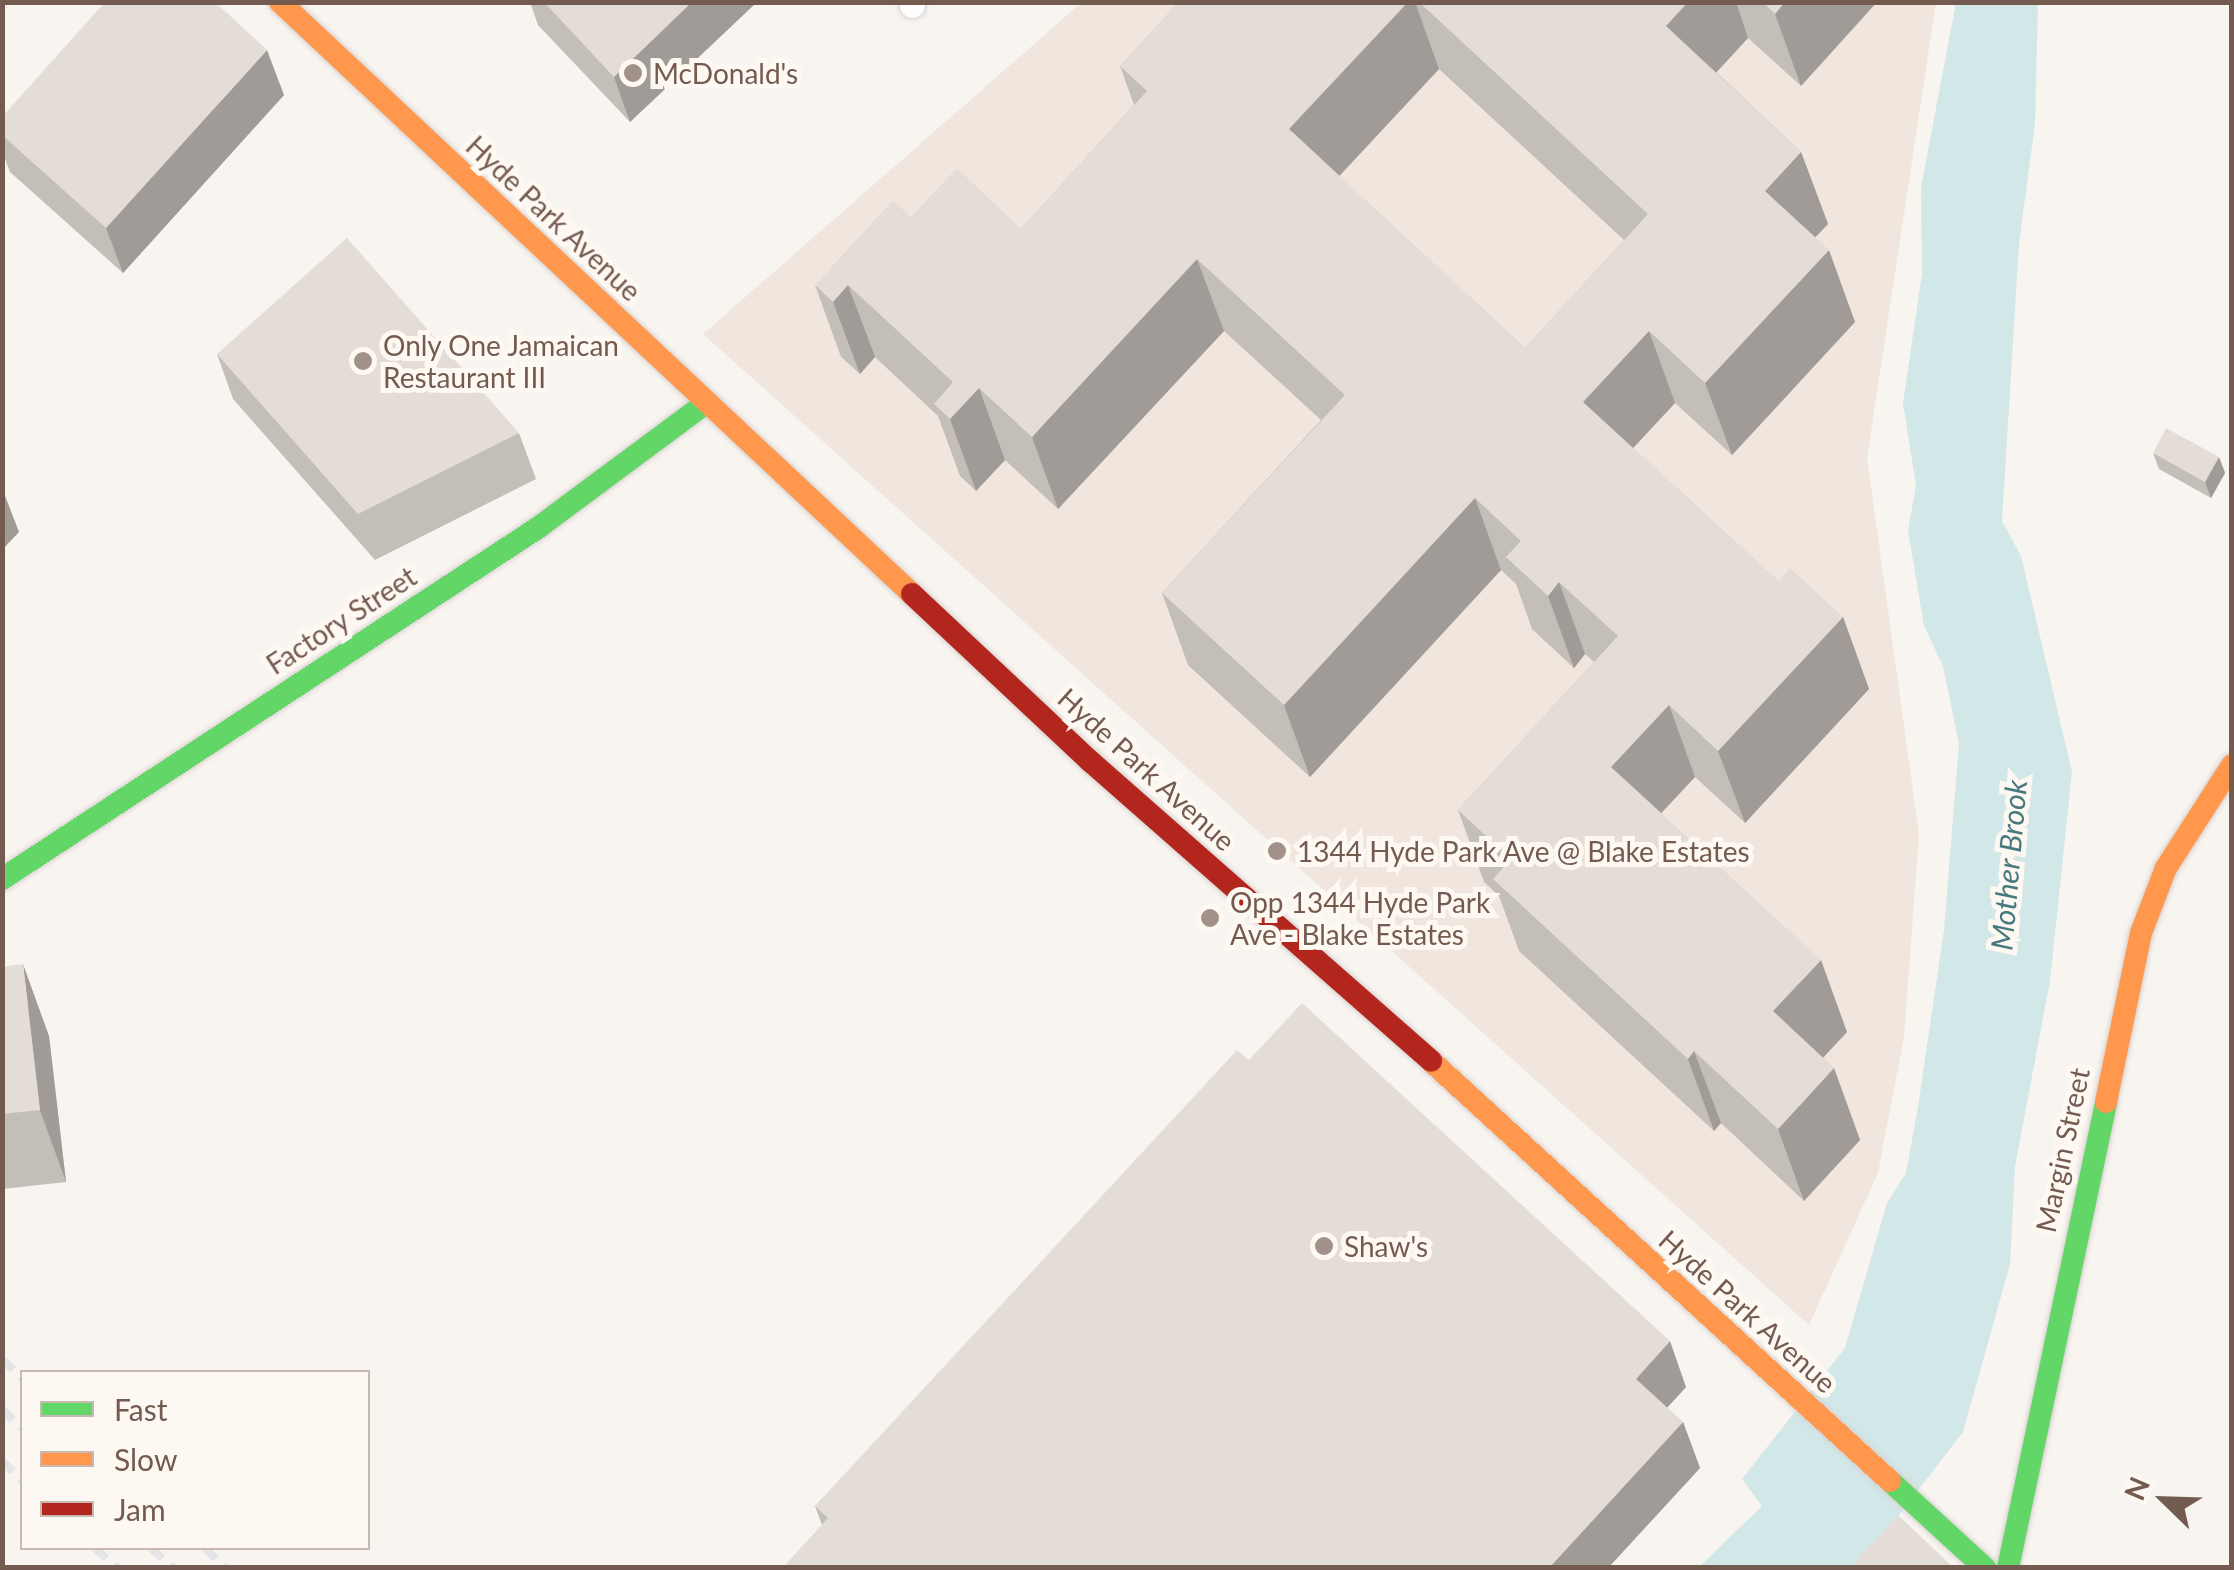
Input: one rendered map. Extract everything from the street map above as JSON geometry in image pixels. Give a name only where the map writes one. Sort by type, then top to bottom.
[{"type":"main road","name":"Hyde Park Avenue","points":[[280,2],[1090,762],[1372,1006],[1985,1568]]},
{"type":"main road","name":"Factory Street","points":[[2,879],[539,527],[706,403]]},
{"type":"main road","name":"Margin Street","points":[[2008,1568],[2142,933],[2166,868],[2232,765]]},
{"type":"shaded area","points":[[1081,3],[1936,3],[1867,458],[1919,834],[1904,1037],[1878,1173],[1809,1325],[703,334]]},
{"type":"water","name":"Mother Brook","points":[[1956,3],[2038,3],[2035,123],[2019,244],[2002,521],[2021,556],[2072,772],[2050,981],[2015,1166],[2010,1264],[1963,1432],[1859,1567],[1698,1568],[1762,1506],[1742,1479],[1845,1348],[1887,1203],[1906,1173],[1918,1107],[1944,930],[1959,744],[1943,666],[1924,626],[1908,530],[1916,486],[1903,403],[1922,274],[1921,187]]},
{"type":"building","points":[[105,2],[215,2],[267,50],[106,228],[2,135],[2,117]]},
{"type":"building","points":[[544,2],[692,2],[614,77]]},
{"type":"building","points":[[1179,2],[1408,2],[1289,129],[1525,348],[1648,214],[1419,2],[1688,2],[1666,26],[1801,152],[1765,191],[1829,250],[1705,383],[1649,331],[1583,402],[1778,581],[1790,568],[1843,617],[1718,751],[1669,705],[1611,767],[1821,960],[1773,1011],[1834,1068],[1778,1129],[1694,1051],[1688,1059],[1493,879],[1511,859],[1458,810],[1618,636],[1559,582],[1548,596],[1506,557],[1521,541],[1475,498],[1284,705],[1162,593],[1345,395],[1197,259],[1032,437],[979,388],[950,419],[934,404],[953,382],[848,285],[833,302],[815,285],[893,200],[911,217],[957,168],[1021,229],[1147,91],[1120,66]]},
{"type":"building","points":[[1763,2],[1785,2],[1775,14]]},
{"type":"building","points":[[347,238],[519,433],[358,514],[217,354]]},
{"type":"building","points":[[2166,428],[2219,457],[2205,482],[2153,453]]},
{"type":"building","points":[[23,964],[40,1110],[2,1114],[2,967]]},
{"type":"building","name":"Shaw's","points":[[1302,1003],[1670,1341],[1636,1379],[1683,1422],[1549,1568],[783,1568],[828,1518],[815,1506],[1237,1050],[1249,1060]]},
{"type":"building","points":[[1898,1515],[1954,1568],[1850,1568]]},
{"type":"railway","points":[[2,1359],[20,1376]]},
{"type":"railway","points":[[2,1409],[20,1426]]},
{"type":"railway","points":[[2,1461],[20,1478]]},
{"type":"railway","points":[[97,1550],[117,1568]]},
{"type":"railway","points":[[153,1550],[173,1568]]},
{"type":"railway","points":[[207,1550],[226,1568]]},
{"type":"traffic: fast","points":[[2,879],[539,527],[706,403]]},
{"type":"traffic: fast","points":[[2008,1568],[2106,1102]]},
{"type":"traffic: fast","points":[[1890,1481],[1985,1568]]},
{"type":"traffic: slow","points":[[280,2],[912,594]]},
{"type":"traffic: slow","points":[[2106,1102],[2141,933],[2166,868],[2232,765]]},
{"type":"traffic: slow","points":[[1431,1061],[1890,1481]]},
{"type":"traffic: jam","points":[[912,594],[1090,761],[1431,1061]]},
{"type":"place","name":"McDonald's","points":[[633,73]]},
{"type":"place","name":"Only One Jamaican Restaurant III","points":[[363,361]]},
{"type":"place","name":"1344 Hyde Park Ave @ Blake Estates","points":[[1277,851]]},
{"type":"place","name":"Opp 1344 Hyde Park Ave - Blake Estates","points":[[1210,918]]},
{"type":"place","name":"Shaw's","points":[[1324,1246]]}]
